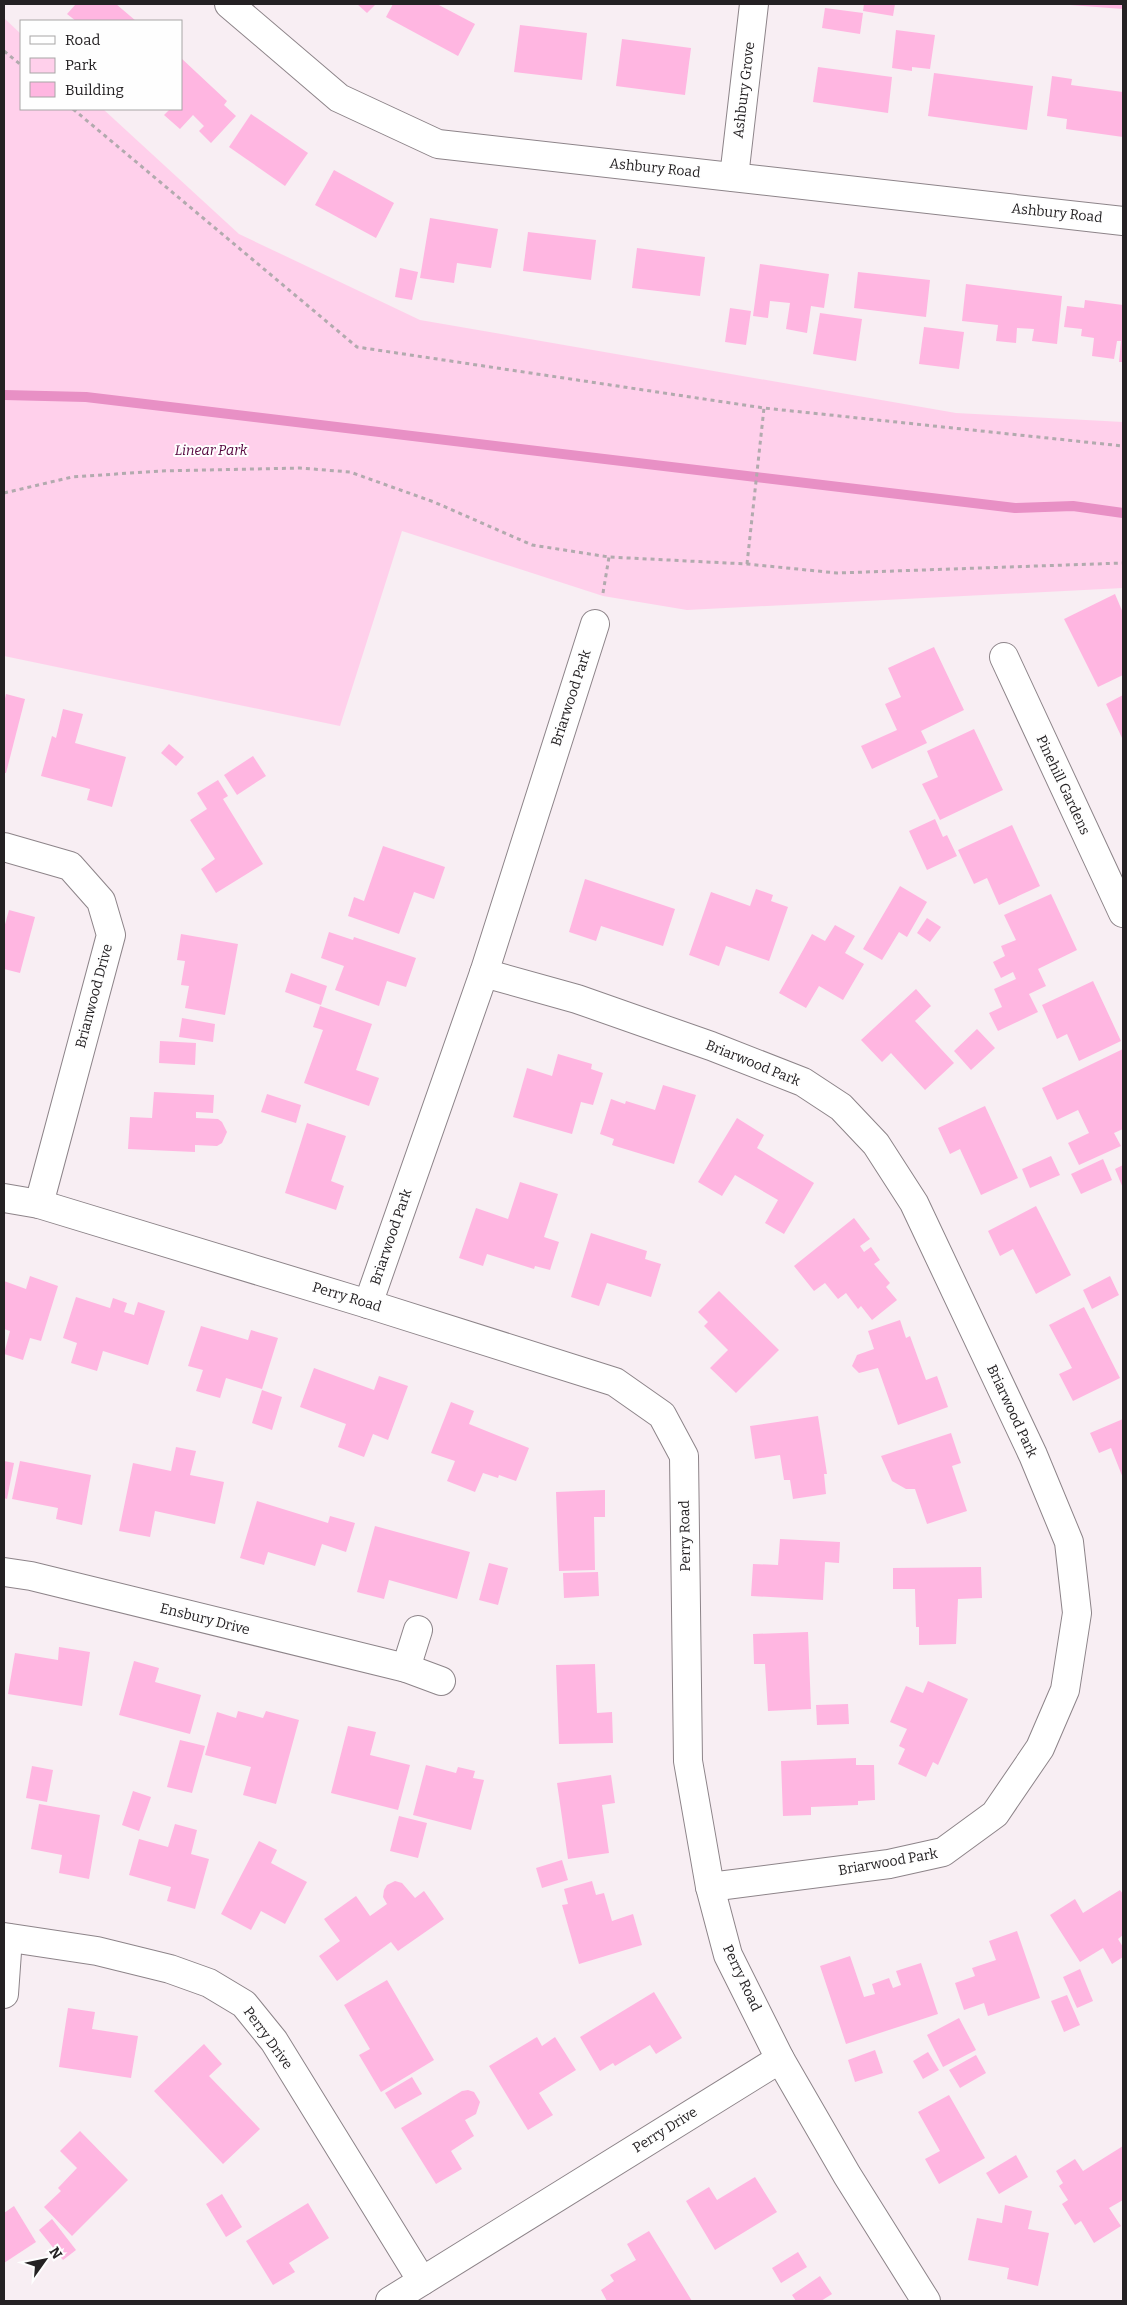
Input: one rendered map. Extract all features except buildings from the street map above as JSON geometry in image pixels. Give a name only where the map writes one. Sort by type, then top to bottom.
[{"type":"street","name":"Ashbury Road","points":[[229,4],[339,98],[438,144],[1123,221]]},
{"type":"street","name":"Ashbury Grove","points":[[734,177],[754,4]]},
{"type":"street","name":"Briarwood Park","points":[[368,1304],[484,972],[595,624]]},
{"type":"street","name":"Pinehill Gardens","points":[[1004,657],[1123,914]]},
{"type":"street","name":"Brianwood Drive","points":[[4,847],[70,866],[101,901],[111,935],[39,1204]]},
{"type":"street","name":"Briarwood Park","points":[[484,972],[577,999],[711,1046],[803,1082],[841,1107],[876,1144],[914,1203],[1033,1454],[1069,1542],[1077,1613],[1065,1690],[1040,1748],[995,1814],[943,1852],[889,1864],[710,1887]]},
{"type":"street","name":"Perry Road","points":[[4,1198],[39,1204],[368,1304],[615,1382],[662,1415],[684,1456],[688,1760],[710,1887],[728,1955],[780,2059],[847,2174],[926,2301]]},
{"type":"street","name":"Ensbury Drive","points":[[4,1572],[30,1576],[406,1668],[441,1681]]},
{"type":"street","points":[[406,1668],[418,1630]]},
{"type":"street","name":"Perry Drive","points":[[4,1994],[6,1937],[96,1951],[170,1969],[209,1983],[244,2004],[274,2041],[422,2281]]},
{"type":"street","name":"Perry Drive","points":[[390,2301],[780,2059]]},
{"type":"path","points":[[4,50],[20,64]]},
{"type":"path","points":[[74,110],[357,347],[764,408],[1123,446]]},
{"type":"path","points":[[747,564],[764,408]]},
{"type":"path","points":[[4,493],[72,478],[160,471],[300,468],[350,472],[434,502],[532,546],[609,556],[747,564],[837,573],[1123,563]]},
{"type":"path","points":[[595,624],[609,556]]},
{"type":"green space","name":"Linear Park","points":[[4,18],[20,33],[20,110],[104,110],[239,234],[420,320],[956,413],[1123,422],[1123,588],[687,610],[603,596],[402,531],[340,726],[4,656]]},
{"type":"waterway","points":[[4,395],[86,397],[1015,508],[1073,506],[1123,513]]}]
